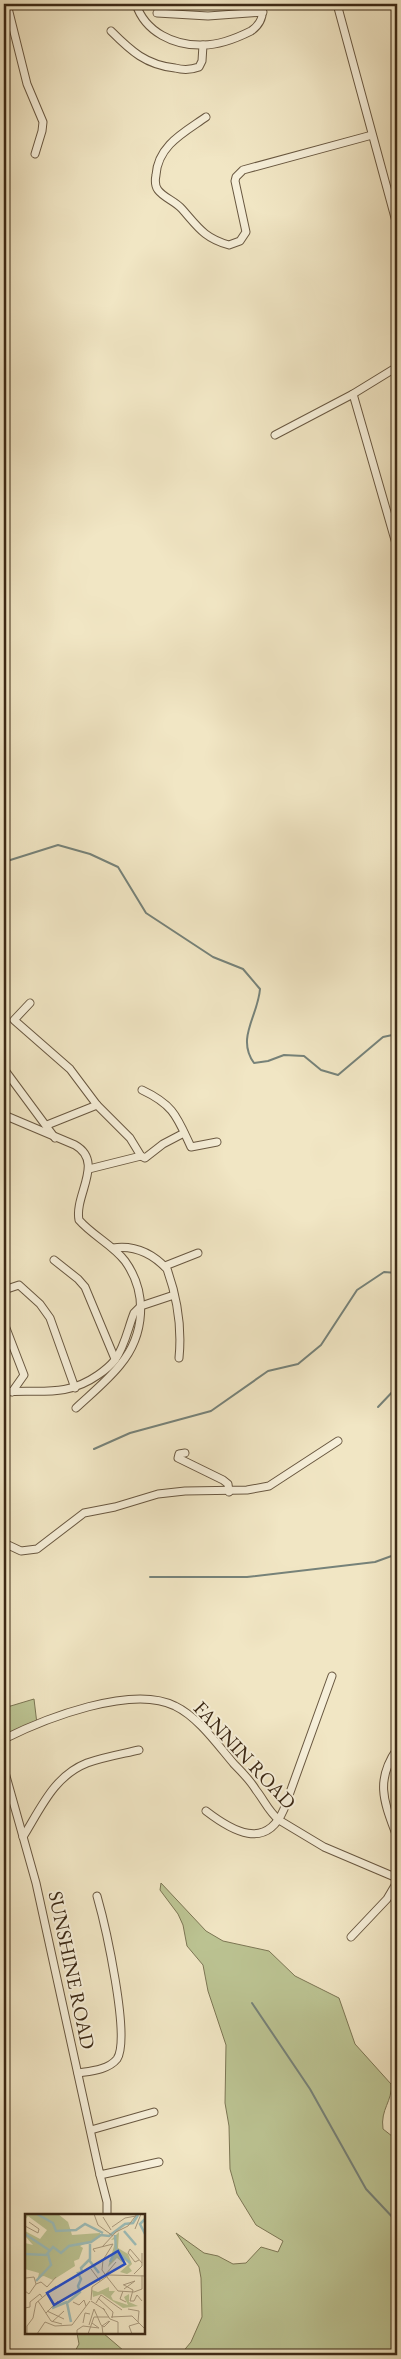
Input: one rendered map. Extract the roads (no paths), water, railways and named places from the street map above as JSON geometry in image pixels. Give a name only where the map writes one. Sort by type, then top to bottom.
[{"type":"street","points":[[6,4],[27,84],[43,122],[35,154]]},
{"type":"street","points":[[136,4],[144,22],[159,34],[167,38],[203,46],[251,31],[260,22],[262,8],[208,16],[157,13]]},
{"type":"street","points":[[337,4],[397,225]]},
{"type":"street","points":[[111,31],[138,56],[162,67],[184,70],[199,67],[202,61],[203,46]]},
{"type":"street","points":[[206,117],[172,141],[164,150],[156,168],[156,186],[158,190],[182,209],[203,234],[229,246],[240,241],[246,232],[235,186],[236,176],[243,170],[372,135]]},
{"type":"street","points":[[275,435],[353,394],[397,367]]},
{"type":"street","points":[[353,394],[397,547]]},
{"type":"street","points":[[30,1003],[14,1020],[70,1069],[97,1105],[130,1138],[143,1157]]},
{"type":"street","points":[[4,1069],[56,1138]]},
{"type":"street","points":[[142,1090],[162,1100],[180,1123],[191,1147],[217,1142]]},
{"type":"street","points":[[47,1125],[97,1105]]},
{"type":"street","points":[[4,1115],[80,1148],[88,1158],[89,1169],[78,1209],[79,1220],[113,1248],[124,1260],[136,1282],[141,1306],[138,1330],[126,1357],[76,1408]]},
{"type":"street","points":[[89,1169],[143,1157],[184,1133]]},
{"type":"street","points":[[113,1248],[125,1246],[138,1249],[165,1266],[174,1296],[180,1339],[179,1358]]},
{"type":"street","points":[[165,1266],[198,1253]]},
{"type":"street","points":[[54,1260],[78,1278],[85,1287],[115,1359]]},
{"type":"street","points":[[4,1290],[19,1285],[46,1311],[75,1388]]},
{"type":"street","points":[[8,1392],[55,1392],[75,1388],[95,1377],[115,1359],[134,1313],[141,1306],[174,1296]]},
{"type":"street","points":[[4,1323],[24,1375],[8,1392]]},
{"type":"street","points":[[4,1543],[13,1549],[26,1552],[43,1547],[84,1513],[174,1492],[229,1492],[269,1486],[338,1441]]},
{"type":"street","points":[[184,1453],[179,1454],[178,1458],[223,1480],[228,1484],[229,1492]]},
{"type":"street","points":[[206,1811],[227,1827],[240,1832],[255,1833],[265,1831],[279,1820],[332,1676]]},
{"type":"street","name":"FANNIN ROAD","points":[[4,1739],[61,1715],[111,1702],[142,1699],[165,1702],[182,1710],[211,1738],[256,1789],[274,1816],[279,1820],[324,1847],[397,1880]]},
{"type":"street","points":[[397,1749],[387,1767],[382,1792],[397,1838]]},
{"type":"street","points":[[24,1837],[50,1792],[70,1772],[90,1762],[140,1750]]},
{"type":"street","name":"SUNSHINE ROAD","points":[[4,1769],[36,1883],[78,2073],[103,2174],[107,2214]]},
{"type":"street","points":[[351,1937],[387,1899],[397,1880]]},
{"type":"street","points":[[78,2073],[109,2066],[116,2059],[122,2046],[120,2019],[105,1926],[97,1896]]},
{"type":"street","points":[[397,2000],[397,2023]]},
{"type":"street","points":[[92,2130],[154,2112]]},
{"type":"street","points":[[103,2174],[159,2162]]},
{"type":"waterway","points":[[4,862],[58,845],[90,854],[118,867],[146,913],[213,957],[243,969],[260,989],[247,1036],[249,1054],[254,1063],[268,1061],[284,1055],[304,1056],[321,1070],[338,1075],[383,1037],[397,1034]]},
{"type":"waterway","points":[[397,1133],[393,1156],[397,1178]]},
{"type":"waterway","points":[[94,1449],[130,1433],[211,1411],[268,1371],[298,1364],[321,1345],[357,1290],[384,1272],[397,1273]]},
{"type":"waterway","points":[[378,1407],[397,1387]]},
{"type":"waterway","points":[[150,1577],[247,1577],[375,1562],[397,1554]]},
{"type":"waterway","points":[[252,2003],[310,2089],[366,2189],[397,2222]]},
{"type":"waterway","points":[[386,2355],[397,2354]]}]
